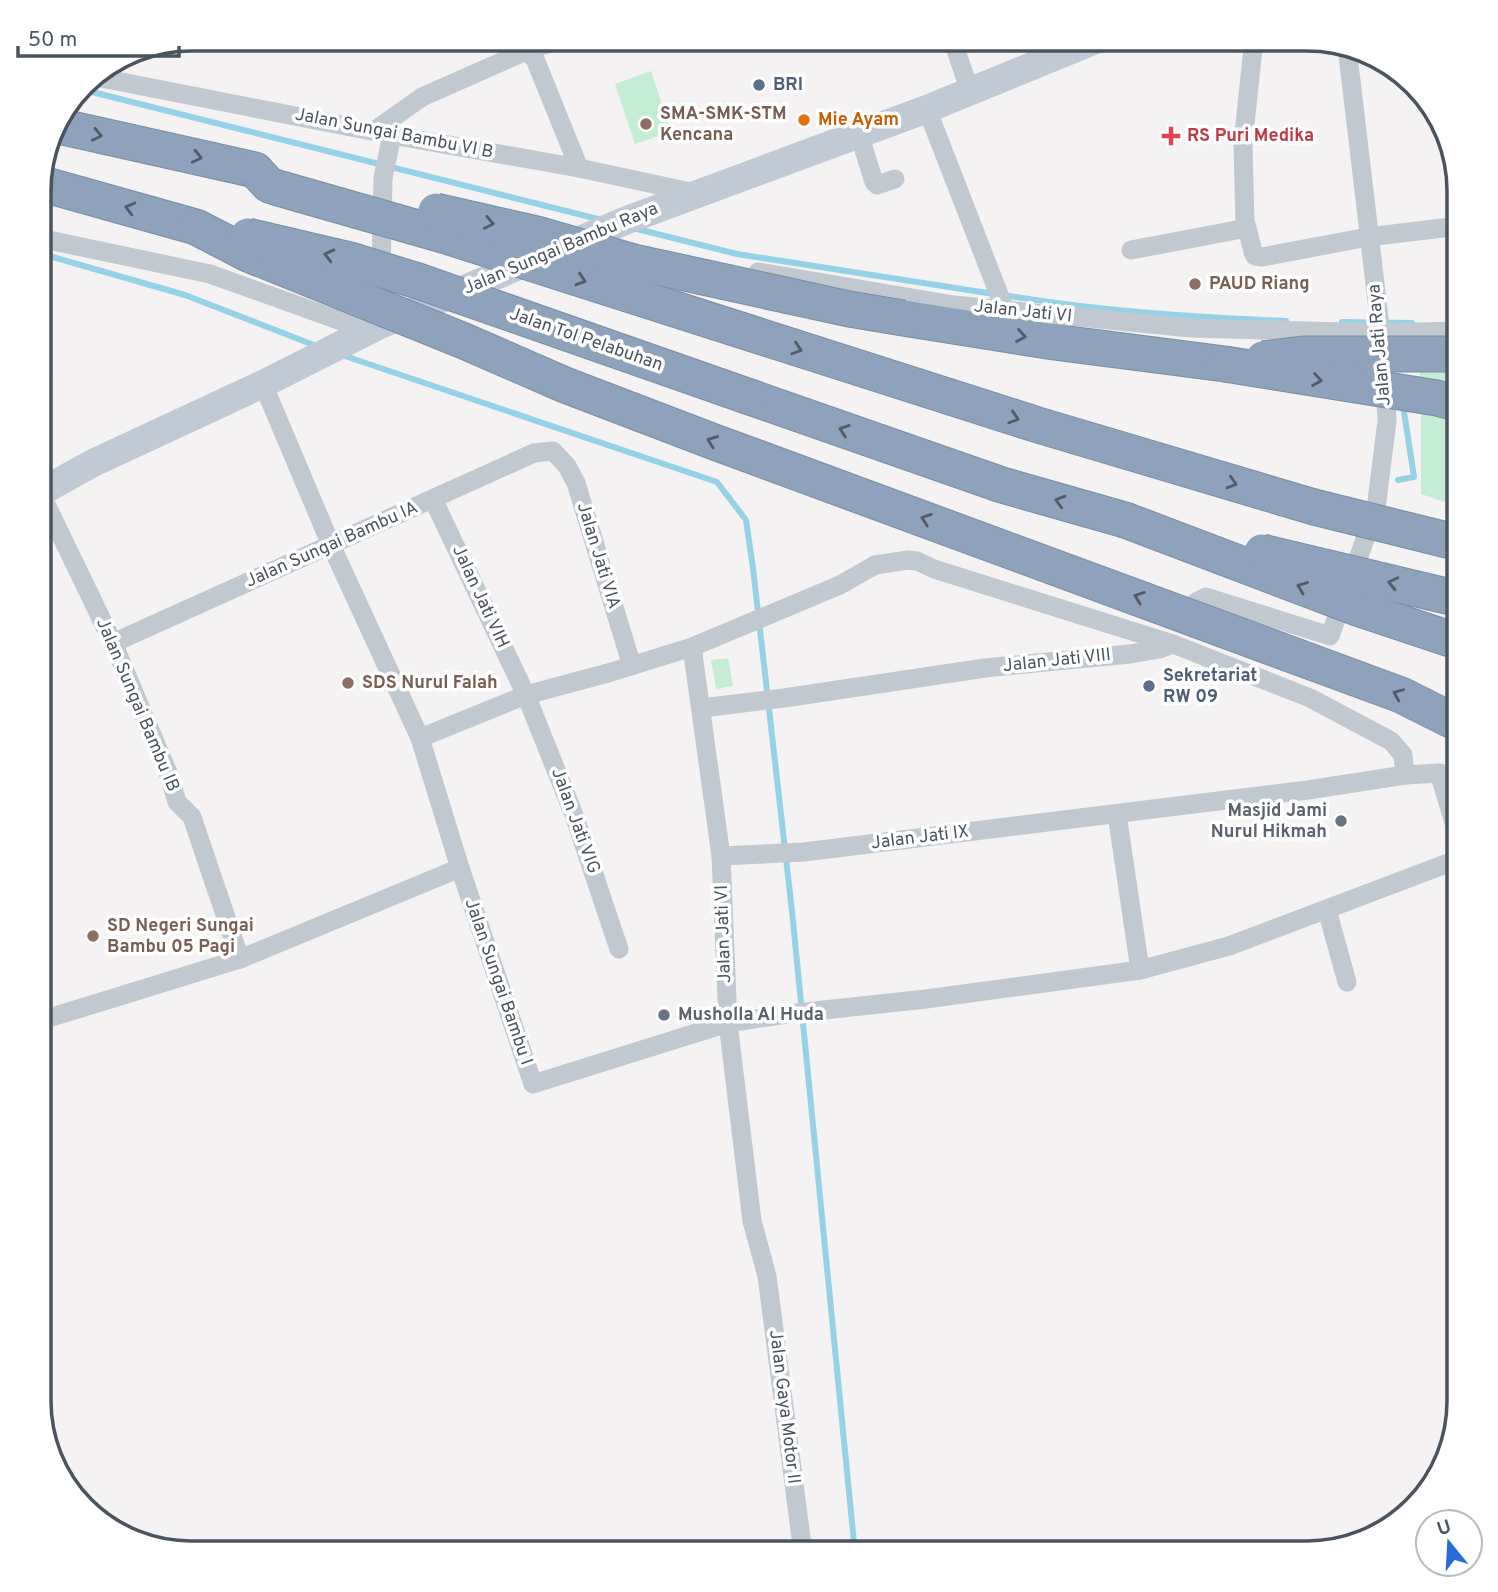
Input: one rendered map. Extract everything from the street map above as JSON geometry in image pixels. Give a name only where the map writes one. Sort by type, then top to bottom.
[{"type":"highway","points":[[66,128],[524,231],[634,262],[849,309],[1054,342],[1225,364],[1447,402]]},
{"type":"highway","points":[[255,170],[269,185],[278,188],[446,236],[1038,425],[1314,507],[1447,540]]},
{"type":"highway","name":"Jalan Tol Pelabuhan","points":[[51,186],[196,227],[313,251],[418,281],[1002,485],[1125,520]]},
{"type":"highway","points":[[196,227],[248,254],[565,385],[1401,695],[1447,718]]},
{"type":"highway","points":[[1225,364],[1306,354],[1447,354]]},
{"type":"highway","points":[[1125,520],[1447,596]]},
{"type":"highway","points":[[1125,520],[1357,608],[1447,638]]},
{"type":"street","points":[[51,241],[210,274],[374,328],[383,178],[387,156],[383,133],[422,97],[512,51]]},
{"type":"street","points":[[529,51],[536,59],[579,168]]},
{"type":"street","points":[[956,51],[970,91]]},
{"type":"street","name":"Jalan Sungai Bambu Raya","points":[[51,480],[263,384],[374,328],[607,229],[927,109],[1072,51]]},
{"type":"street","points":[[1253,51],[1242,143],[1242,178],[1247,224],[1255,256],[1262,257],[1375,236],[1447,228]]},
{"type":"street","name":"Jalan Jati Raya","points":[[1310,698],[1376,509],[1387,421],[1387,327],[1349,57]]},
{"type":"street","name":"Jalan Sungai Bambu VI B","points":[[106,79],[579,168],[697,194]]},
{"type":"street","points":[[927,109],[1002,301]]},
{"type":"street","points":[[859,134],[874,182],[877,185],[895,179]]},
{"type":"street","points":[[1131,250],[1242,229],[1247,224]]},
{"type":"street","name":"Jalan Jati VI","points":[[607,229],[729,268],[954,305],[1002,301],[1191,328],[1387,327],[1447,330]]},
{"type":"street","name":"Jalan Sungai Bambu I","points":[[263,384],[331,545],[420,738],[460,869],[533,1084],[728,1023],[1140,970],[1229,946],[1447,864]]},
{"type":"street","name":"Jalan Sungai Bambu IA","points":[[113,643],[534,453],[553,451]]},
{"type":"street","name":"Jalan Jati VIA","points":[[553,451],[567,466],[576,483],[632,666]]},
{"type":"street","name":"Jalan Jati VIH","points":[[433,499],[526,695]]},
{"type":"street","name":"Jalan Sungai Bambu IB","points":[[51,506],[113,643],[169,775],[177,802],[192,817],[240,959]]},
{"type":"street","points":[[420,738],[526,695],[692,647],[841,585],[875,565],[908,560],[1173,644],[1310,698],[1391,741],[1403,755],[1405,775]]},
{"type":"street","points":[[1173,644],[1196,602],[1206,597],[1330,636]]},
{"type":"street","name":"Jalan Jati VIII","points":[[702,708],[985,668],[1130,654],[1173,644]]},
{"type":"street","name":"Jalan Jati VI","points":[[692,647],[721,856],[728,1023],[752,1221],[764,1261]]},
{"type":"street","name":"Jalan Jati VIG","points":[[526,695],[574,815],[619,948]]},
{"type":"street","points":[[1439,773],[1447,798]]},
{"type":"street","name":"Jalan Jati IX","points":[[721,856],[804,852],[1308,790],[1405,775],[1447,775]]},
{"type":"street","points":[[1117,814],[1140,970]]},
{"type":"street","points":[[51,1017],[240,959],[460,869]]},
{"type":"street","points":[[1327,910],[1348,982]]},
{"type":"street","name":"Jalan Gaya Motor II","points":[[764,1261],[801,1541]]},
{"type":"green space","points":[[651,71],[671,132],[635,144],[615,84]]},
{"type":"green space","points":[[1418,333],[1447,336],[1447,503],[1421,494]]},
{"type":"green space","points":[[728,658],[733,686],[716,689],[711,660]]},
{"type":"waterway","points":[[92,92],[602,220]]},
{"type":"waterway","points":[[633,228],[737,254],[994,294]]},
{"type":"waterway","points":[[51,256],[185,295],[319,347]]},
{"type":"waterway","points":[[1004,295],[1145,312],[1286,321]]},
{"type":"waterway","points":[[1342,322],[1412,323]]},
{"type":"waterway","points":[[342,355],[717,482],[746,520],[792,911],[854,1541]]},
{"type":"waterway","points":[[1398,480],[1414,477],[1403,405]]},
{"type":"place","name":"BRI","points":[[759,85]]},
{"type":"place","name":"Mie Ayam","points":[[804,120]]},
{"type":"place","name":"SMA-SMK-STM Kencana","points":[[646,124]]},
{"type":"place","name":"RS Puri Medika","points":[[1171,136]]},
{"type":"place","name":"PAUD Riang","points":[[1195,284]]},
{"type":"place","name":"SDS Nurul Falah","points":[[348,683]]},
{"type":"place","name":"Sekretariat RW 09","points":[[1149,686]]},
{"type":"place","name":"Masjid Jami Nurul Hikmah","points":[[1341,821]]},
{"type":"place","name":"SD Negeri Sungai Bambu 05 Pagi","points":[[93,936]]},
{"type":"place","name":"Musholla Al Huda","points":[[664,1015]]}]
